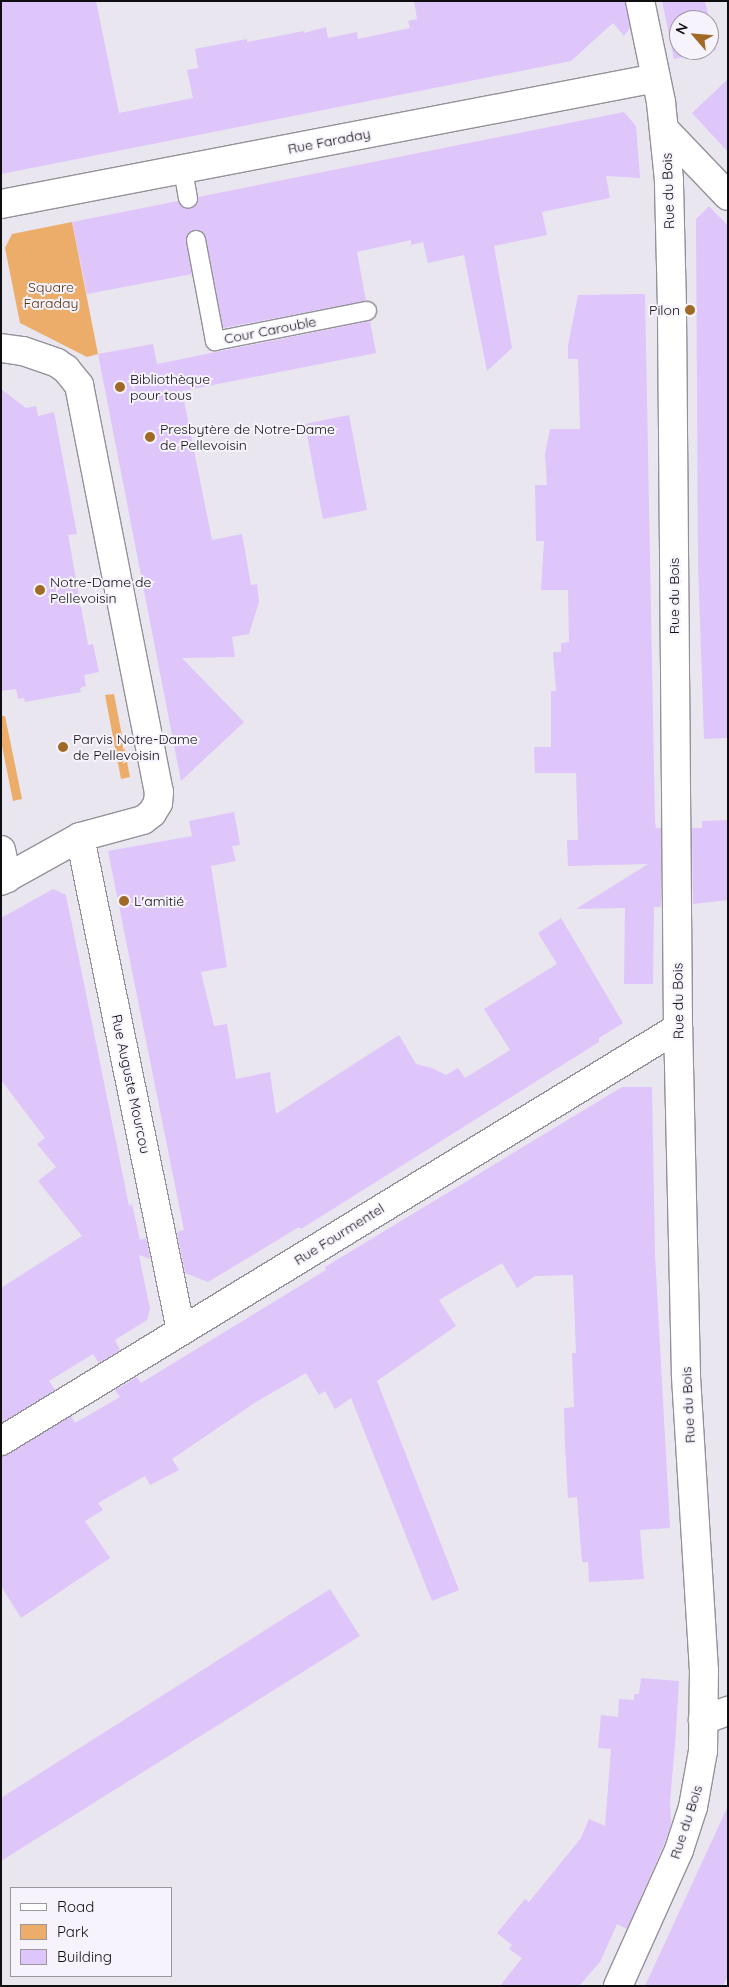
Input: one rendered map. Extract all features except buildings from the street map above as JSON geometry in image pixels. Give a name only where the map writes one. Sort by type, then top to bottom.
[{"type":"street","name":"Rue du Bois","points":[[618,1986],[679,1850],[694,1807],[716,1715],[705,1656],[686,1374],[678,1028],[672,307],[665,130],[640,1]]},
{"type":"street","name":"Rue Faraday","points":[[1,204],[656,78]]},
{"type":"street","points":[[665,130],[728,196]]},
{"type":"street","points":[[1,348],[23,351],[57,363],[66,369],[79,385],[160,792],[158,803],[152,813],[143,820],[80,837],[4,880],[1,850]]},
{"type":"street","name":"Rue Auguste Mourcou","points":[[80,837],[181,1331]]},
{"type":"street","name":"Rue Fourmentel","points":[[1,1440],[678,1028]]},
{"type":"lane","points":[[183,170],[188,199]]},
{"type":"lane","name":"Cour Carouble","points":[[196,240],[215,341],[367,310]]},
{"type":"green space","name":"Square Faraday","points":[[72,222],[98,354],[87,357],[20,323],[5,248],[12,234]]},
{"type":"green space","points":[[114,694],[130,777],[121,779],[105,695]]},
{"type":"green space","points":[[1,716],[5,716],[22,799],[13,801],[1,741]]},
{"type":"place","name":"Pilon","points":[[690,310]]},
{"type":"place","name":"Bibliothèque pour tous","points":[[120,387]]},
{"type":"place","name":"Presbytère de Notre-Dame de Pellevoisin","points":[[150,437]]},
{"type":"place","name":"Notre-Dame de Pellevoisin","points":[[40,590]]},
{"type":"place","name":"Parvis Notre-Dame de Pellevoisin","points":[[63,747]]},
{"type":"place","name":"L'amitié","points":[[124,901]]}]
